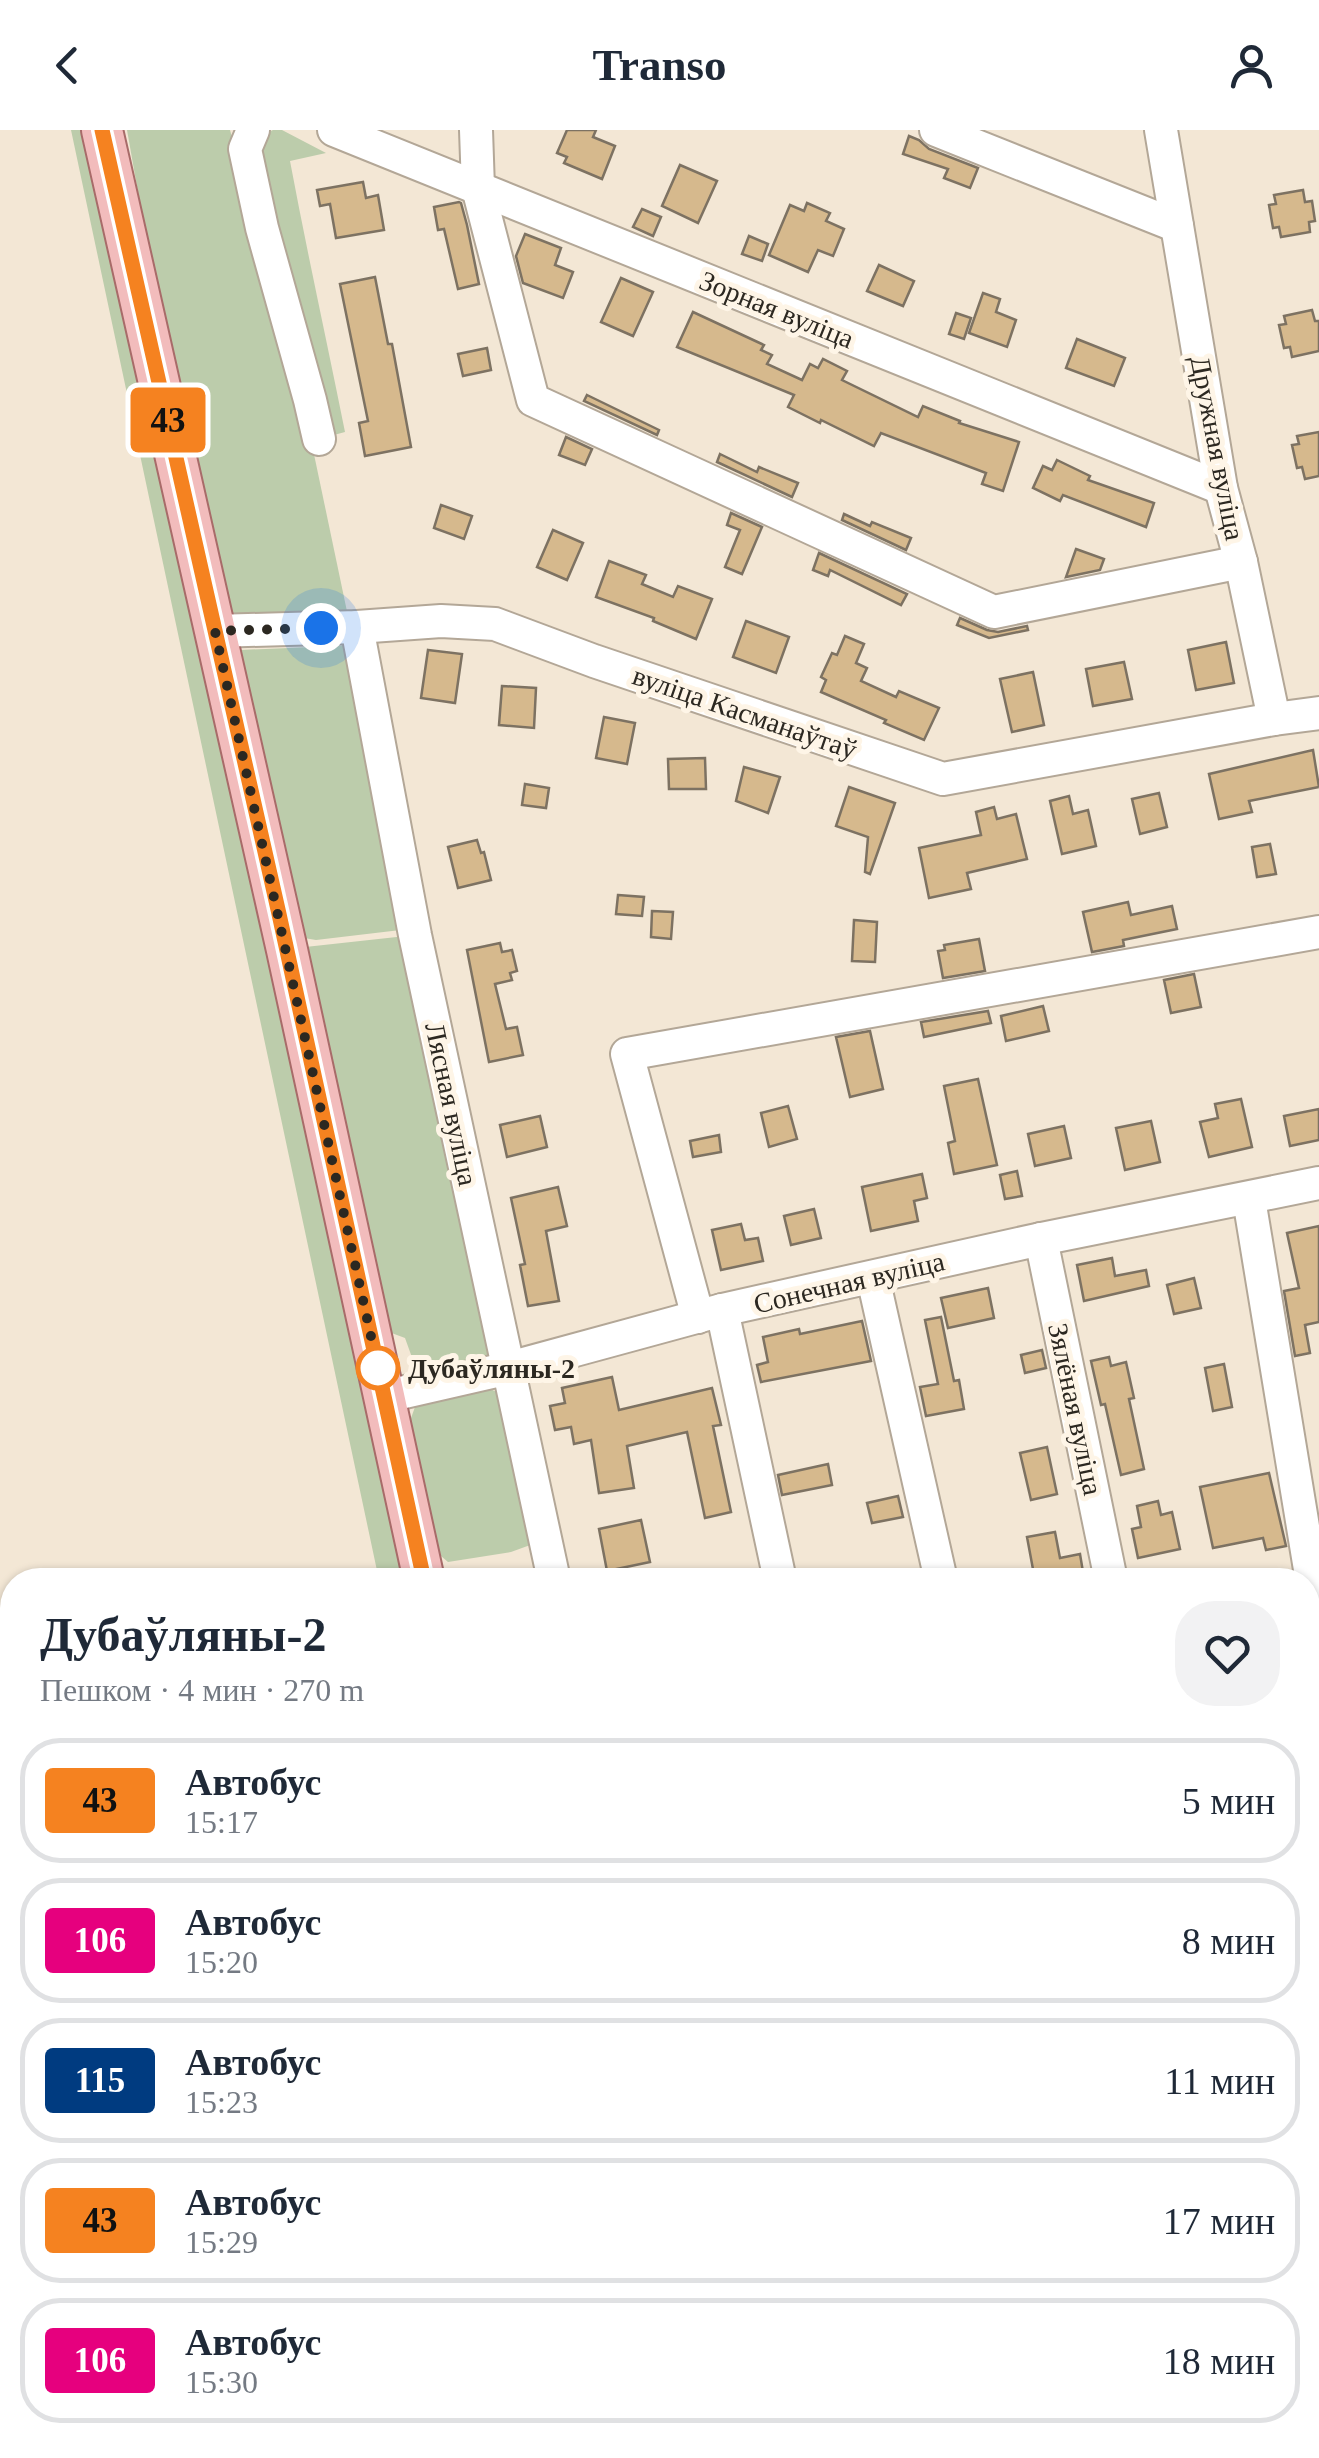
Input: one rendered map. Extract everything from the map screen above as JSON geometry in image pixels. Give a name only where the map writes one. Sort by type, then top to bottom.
[{"type":"main road","points":[[102,130],[421,1568]]},
{"type":"street","points":[[253,130],[245,150],[258,212],[319,438]]},
{"type":"street","name":"Зорная вуліца","points":[[334,130],[1221,488]]},
{"type":"street","points":[[476,130],[478,188],[533,400],[994,612],[1240,562]]},
{"type":"street","points":[[936,130],[1178,226]]},
{"type":"street","name":"Дружная вуліца","points":[[1161,130],[1221,488],[1274,719]]},
{"type":"street","name":"вуліца Касманаўтаў","points":[[215,631],[441,621],[495,624],[944,779],[1274,719]]},
{"type":"street","name":"Лясная вуліца","points":[[356,627],[415,934],[551,1568]]},
{"type":"street","points":[[1274,719],[1319,714]]},
{"type":"street","points":[[777,1568],[710,1314],[627,1054],[1319,932]]},
{"type":"street","name":"Сонечная вуліца","points":[[383,1397],[710,1314],[1040,1238],[1319,1183]]},
{"type":"street","points":[[1249,1199],[1310,1568]]},
{"type":"street","name":"Зялёная вуліца","points":[[1040,1238],[1109,1568]]},
{"type":"street","points":[[873,1278],[938,1568]]},
{"type":"green space","points":[[71,130],[102,130],[287,949],[415,935],[509,1368],[423,1388],[405,1338],[370,1325],[420,1568],[376,1568]]},
{"type":"green space","points":[[127,130],[230,130],[294,359],[349,621],[223,620],[172,384]]},
{"type":"green space","points":[[282,130],[326,153],[290,161],[345,432],[319,439],[253,148],[261,136]]},
{"type":"green space","points":[[356,645],[409,929],[316,940],[304,938],[241,650]]},
{"type":"green space","points":[[488,1388],[501,1394],[533,1544],[511,1552],[448,1562],[427,1544],[406,1432],[415,1407]]},
{"type":"building","points":[[567,130],[596,130],[593,137],[615,146],[602,179],[564,163],[567,157],[557,153]]},
{"type":"building","points":[[909,136],[929,149],[978,168],[970,188],[944,178],[948,169],[903,154]]},
{"type":"building","points":[[680,165],[717,181],[698,223],[662,206]]},
{"type":"building","points":[[363,182],[366,198],[378,195],[384,230],[336,238],[330,204],[320,206],[317,190]]},
{"type":"building","points":[[1303,190],[1305,202],[1312,201],[1315,221],[1309,222],[1310,232],[1281,237],[1279,227],[1273,228],[1269,205],[1276,204],[1274,195]]},
{"type":"building","points":[[459,202],[479,284],[458,289],[444,229],[438,230],[434,207]]},
{"type":"building","points":[[807,203],[830,213],[826,221],[844,229],[833,256],[818,250],[808,272],[769,255],[790,205],[804,211]]},
{"type":"building","points":[[642,209],[661,217],[653,236],[633,227]]},
{"type":"building","points":[[525,234],[561,248],[555,265],[573,272],[563,298],[523,283],[516,256]]},
{"type":"building","points":[[749,236],[768,244],[762,261],[742,254]]},
{"type":"building","points":[[879,265],[914,281],[903,306],[867,291]]},
{"type":"building","points":[[375,277],[411,447],[365,456],[359,423],[368,421],[340,284]]},
{"type":"building","points":[[621,278],[653,292],[633,336],[601,322]]},
{"type":"building","points":[[983,293],[1000,299],[996,312],[1016,320],[1007,347],[969,333]]},
{"type":"building","points":[[1312,310],[1315,321],[1319,321],[1319,351],[1292,357],[1290,347],[1284,348],[1279,325],[1286,324],[1284,316]]},
{"type":"building","points":[[693,312],[764,345],[761,350],[772,355],[767,364],[802,380],[810,364],[818,368],[823,359],[847,371],[842,380],[918,417],[923,406],[959,423],[1019,442],[1003,491],[982,484],[986,473],[881,433],[874,446],[821,420],[820,423],[788,407],[794,395],[677,347]]},
{"type":"building","points":[[956,313],[971,318],[964,339],[949,334]]},
{"type":"building","points":[[1077,339],[1125,358],[1114,386],[1066,368]]},
{"type":"building","points":[[487,348],[491,370],[463,376],[458,354]]},
{"type":"building","points":[[587,395],[659,430],[657,435],[584,401]]},
{"type":"building","points":[[1319,432],[1319,476],[1305,479],[1302,467],[1297,468],[1292,445],[1299,444],[1297,436]]},
{"type":"building","points":[[566,437],[592,449],[585,465],[559,455]]},
{"type":"building","points":[[720,454],[757,472],[759,467],[798,483],[792,497],[717,462]]},
{"type":"building","points":[[1057,460],[1090,476],[1088,480],[1154,503],[1146,527],[1063,495],[1060,501],[1033,488],[1043,466],[1052,470]]},
{"type":"building","points":[[441,505],[472,516],[464,539],[434,528]]},
{"type":"building","points":[[731,513],[762,527],[742,574],[725,567],[740,530],[727,525]]},
{"type":"building","points":[[844,514],[911,538],[906,550],[842,520]]},
{"type":"building","points":[[553,530],[583,543],[567,580],[537,567]]},
{"type":"building","points":[[1076,549],[1104,559],[1100,570],[1066,577]]},
{"type":"building","points":[[819,553],[907,594],[901,605],[830,570],[828,576],[813,570]]},
{"type":"building","points":[[609,561],[646,575],[642,584],[673,597],[678,586],[712,599],[696,639],[653,621],[654,618],[596,597]]},
{"type":"building","points":[[960,618],[998,632],[1027,626],[1028,630],[989,638],[957,625]]},
{"type":"building","points":[[746,621],[789,637],[776,673],[733,657]]},
{"type":"building","points":[[845,636],[864,644],[856,663],[867,668],[861,681],[896,697],[899,691],[939,708],[924,740],[821,692],[826,680],[821,677]]},
{"type":"building","points":[[1226,642],[1234,683],[1196,690],[1188,650]]},
{"type":"building","points":[[428,650],[462,654],[455,703],[421,698]]},
{"type":"building","points":[[1124,662],[1132,699],[1093,706],[1086,669]]},
{"type":"building","points":[[1033,672],[1044,725],[1012,732],[1000,679]]},
{"type":"building","points":[[502,686],[536,688],[534,728],[499,725]]},
{"type":"building","points":[[604,717],[635,723],[627,764],[596,758]]},
{"type":"building","points":[[1313,750],[1319,787],[1249,801],[1252,812],[1219,819],[1209,774]]},
{"type":"building","points":[[705,758],[706,789],[669,789],[668,759]]},
{"type":"building","points":[[744,767],[780,777],[768,813],[736,801]]},
{"type":"building","points":[[525,784],[549,788],[546,808],[522,805]]},
{"type":"building","points":[[849,787],[895,803],[870,874],[865,872],[868,837],[836,826]]},
{"type":"building","points":[[1159,793],[1167,827],[1140,834],[1132,799]]},
{"type":"building","points":[[1069,796],[1073,814],[1088,810],[1096,846],[1062,854],[1050,801]]},
{"type":"building","points":[[994,807],[997,819],[1016,814],[1027,859],[967,873],[971,889],[929,898],[919,848],[981,835],[976,812]]},
{"type":"building","points":[[477,840],[491,880],[458,888],[448,847]]},
{"type":"building","points":[[1270,844],[1276,874],[1257,877],[1252,847]]},
{"type":"building","points":[[618,895],[644,897],[642,916],[616,914]]},
{"type":"building","points":[[1128,902],[1131,915],[1172,906],[1177,929],[1123,940],[1124,946],[1092,952],[1083,912]]},
{"type":"building","points":[[652,911],[673,912],[671,939],[651,937]]},
{"type":"building","points":[[854,920],[877,922],[875,962],[852,961]]},
{"type":"building","points":[[979,939],[985,971],[943,978],[938,951],[945,950],[944,945]]},
{"type":"building","points":[[500,943],[502,952],[512,950],[517,971],[510,973],[512,980],[495,984],[506,1029],[517,1027],[523,1055],[489,1062],[467,950]]},
{"type":"building","points":[[1194,974],[1201,1007],[1171,1013],[1164,980]]},
{"type":"building","points":[[1043,1006],[1049,1031],[1006,1041],[1001,1016]]},
{"type":"building","points":[[988,1011],[991,1023],[924,1037],[921,1022]]},
{"type":"building","points":[[870,1031],[883,1089],[850,1097],[836,1037]]},
{"type":"building","points":[[978,1079],[997,1165],[954,1174],[948,1143],[955,1141],[944,1086]]},
{"type":"building","points":[[1241,1099],[1252,1147],[1209,1157],[1200,1122],[1218,1118],[1215,1104]]},
{"type":"building","points":[[788,1106],[797,1139],[769,1147],[761,1113]]},
{"type":"building","points":[[1319,1109],[1319,1140],[1290,1146],[1284,1116]]},
{"type":"building","points":[[540,1116],[547,1147],[507,1157],[500,1125]]},
{"type":"building","points":[[1151,1121],[1160,1162],[1125,1170],[1116,1128]]},
{"type":"building","points":[[1064,1126],[1071,1158],[1035,1166],[1028,1134]]},
{"type":"building","points":[[719,1135],[721,1152],[693,1157],[690,1141]]},
{"type":"building","points":[[1017,1171],[1022,1196],[1005,1199],[1000,1175]]},
{"type":"building","points":[[922,1174],[927,1198],[914,1201],[918,1221],[871,1231],[862,1187]]},
{"type":"building","points":[[558,1187],[567,1226],[546,1231],[559,1301],[528,1306],[520,1265],[525,1264],[511,1198]]},
{"type":"building","points":[[814,1209],[821,1238],[791,1245],[784,1216]]},
{"type":"building","points":[[741,1224],[745,1240],[758,1238],[763,1261],[721,1270],[712,1230]]},
{"type":"building","points":[[1319,1226],[1319,1322],[1305,1325],[1310,1353],[1295,1356],[1284,1291],[1299,1288],[1287,1233]]},
{"type":"building","points":[[1112,1258],[1115,1276],[1146,1270],[1149,1286],[1084,1301],[1077,1265]]},
{"type":"building","points":[[1194,1278],[1201,1308],[1174,1314],[1167,1285]]},
{"type":"building","points":[[988,1288],[994,1318],[948,1328],[941,1298]]},
{"type":"building","points":[[941,1317],[964,1409],[926,1416],[920,1387],[938,1384],[925,1320]]},
{"type":"building","points":[[862,1321],[871,1361],[761,1382],[757,1365],[768,1362],[763,1337]]},
{"type":"building","points":[[1042,1350],[1046,1368],[1025,1373],[1021,1355]]},
{"type":"building","points":[[1109,1357],[1111,1366],[1126,1362],[1134,1398],[1129,1399],[1144,1469],[1121,1475],[1091,1361]]},
{"type":"building","points":[[1224,1364],[1232,1407],[1213,1411],[1205,1368]]},
{"type":"building","points":[[612,1377],[619,1410],[712,1388],[721,1425],[713,1426],[731,1512],[705,1518],[687,1432],[627,1446],[634,1488],[599,1493],[591,1440],[574,1444],[571,1427],[555,1430],[550,1406],[565,1403],[562,1388]]},
{"type":"building","points":[[1047,1447],[1057,1494],[1031,1500],[1020,1453]]},
{"type":"building","points":[[828,1464],[832,1485],[782,1495],[778,1475]]},
{"type":"building","points":[[1269,1473],[1286,1546],[1266,1550],[1263,1538],[1213,1548],[1200,1487]]},
{"type":"building","points":[[898,1496],[903,1517],[872,1523],[867,1503]]},
{"type":"building","points":[[1158,1501],[1161,1515],[1172,1512],[1180,1549],[1138,1558],[1132,1529],[1141,1527],[1137,1506]]},
{"type":"building","points":[[641,1520],[650,1562],[606,1568],[599,1529]]},
{"type":"building","points":[[1055,1532],[1060,1558],[1080,1554],[1082,1568],[1033,1568],[1027,1537]]},
{"type":"bus line","name":"43","points":[[102,130],[421,1568]]},
{"type":"place","name":"Дубаўляны-2","points":[[378,1368]]},
{"type":"route","points":[[321,628],[215,631],[378,1368]]}]
